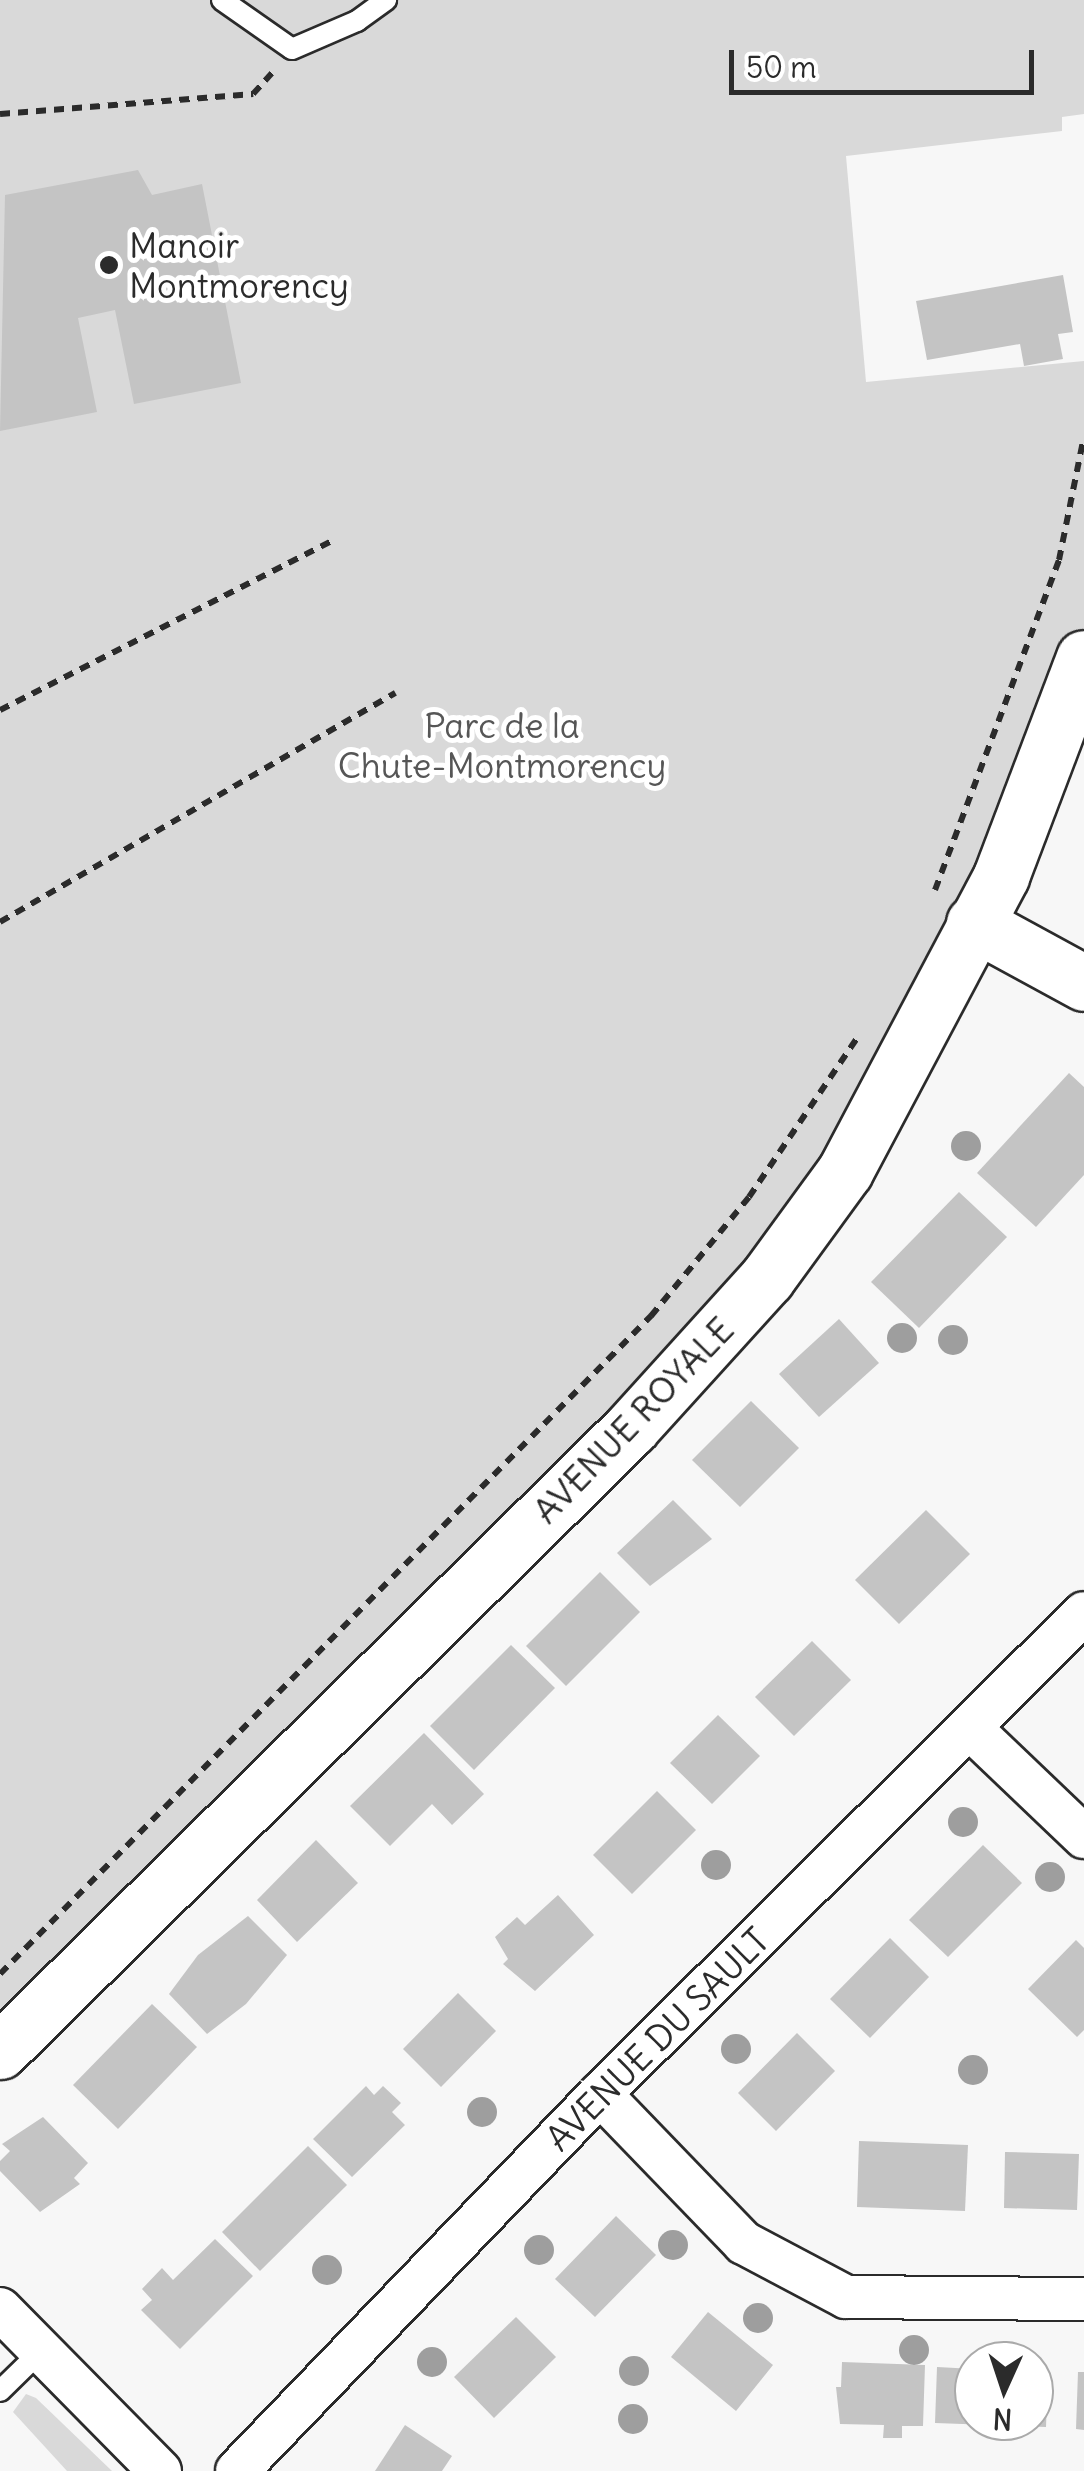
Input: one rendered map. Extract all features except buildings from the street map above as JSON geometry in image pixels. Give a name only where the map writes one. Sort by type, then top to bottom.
[{"type":"main road","name":"AVENUE ROYALE","points":[[0,2051],[631,1428],[767,1278],[845,1171],[951,915],[1002,876],[1084,658]]},
{"type":"main road","points":[[951,915],[1084,983]]},
{"type":"street","name":"AVENUE DU SAULT","points":[[236,2471],[600,2094],[1084,1613]]},
{"type":"street","points":[[970,1728],[1084,1837]]},
{"type":"street","points":[[600,2094],[744,2242],[846,2298],[1084,2299]]},
{"type":"street","points":[[0,2309],[160,2471]]},
{"type":"lane","points":[[222,0],[292,49],[357,21],[386,0]]},
{"type":"lane","points":[[0,2390],[41,2351]]},
{"type":"path","points":[[0,114],[253,94],[292,49]]},
{"type":"path","points":[[951,915],[1059,560],[1084,436]]},
{"type":"path","points":[[0,710],[331,541]]},
{"type":"path","points":[[0,922],[395,694]]},
{"type":"path","points":[[0,1974],[651,1316],[749,1197],[866,1024]]},
{"type":"green space","name":"Parc de la Chute-Montmorency","points":[[0,0],[1084,0],[1084,114],[1062,117],[1062,131],[846,156],[866,382],[1084,361],[1084,658],[845,1171],[0,2051]]},
{"type":"green space","points":[[26,2394],[36,2398],[112,2471],[67,2471],[13,2412]]},
{"type":"place","name":"Manoir Montmorency","points":[[109,265]]}]
